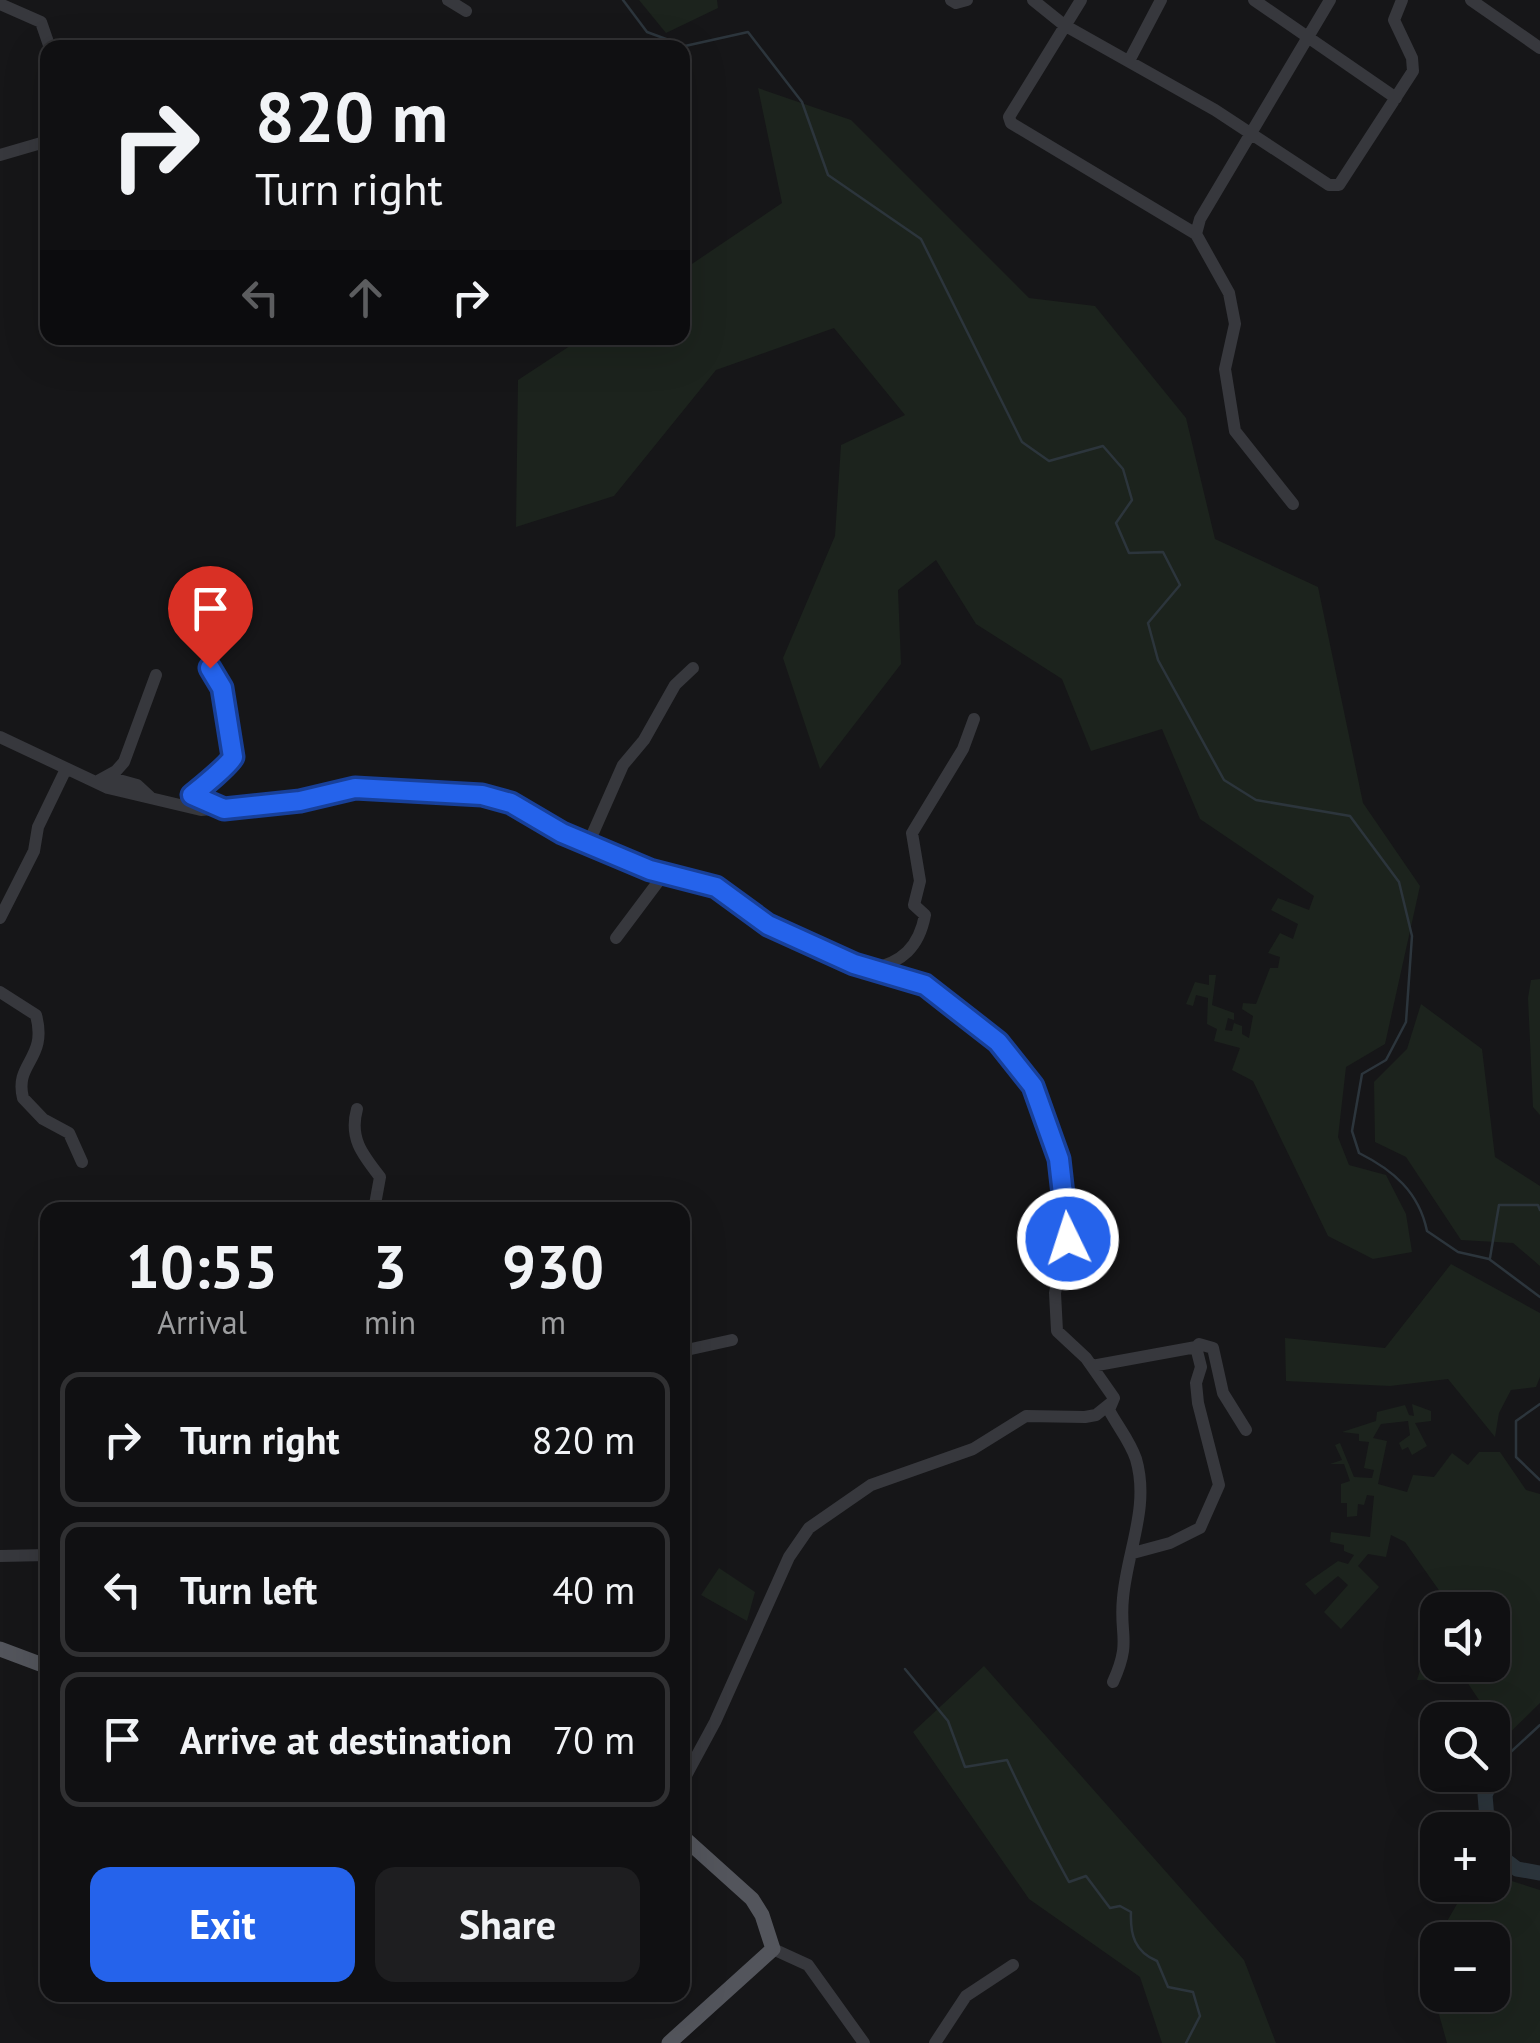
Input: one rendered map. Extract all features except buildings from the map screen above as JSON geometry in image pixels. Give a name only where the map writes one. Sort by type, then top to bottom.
[{"type":"main road","points":[[0,1649],[40,1664]]},
{"type":"main road","points":[[668,2043],[772,1949],[752,1899],[690,1843]]},
{"type":"street","points":[[448,0],[466,10]]},
{"type":"street","points":[[951,0],[968,0]]},
{"type":"street","points":[[1033,0],[1064,24],[1130,59],[1330,185],[1339,185],[1413,71],[1412,58],[1397,34],[1394,20],[1402,0]]},
{"type":"street","points":[[1081,0],[1009,116],[1011,123],[1196,234],[1230,293],[1235,324],[1226,368],[1236,431],[1292,504]]},
{"type":"street","points":[[1130,59],[1162,0]]},
{"type":"street","points":[[1254,0],[1396,98]]},
{"type":"street","points":[[1196,234],[1200,219],[1330,0]]},
{"type":"street","points":[[1471,0],[1540,48]]},
{"type":"street","points":[[0,4],[42,22],[48,40]]},
{"type":"street","points":[[0,155],[40,143]]},
{"type":"street","points":[[192,795],[210,776],[229,766],[233,757],[222,688],[210,668]]},
{"type":"street","points":[[589,842],[623,766],[644,740],[675,685],[693,668]]},
{"type":"street","points":[[102,780],[124,762],[156,675]]},
{"type":"street","points":[[868,969],[901,960],[922,929],[926,916],[914,905],[920,881],[912,833],[956,763],[974,719]]},
{"type":"street","points":[[0,738],[66,769],[201,810],[300,801],[355,788],[458,792],[511,803],[562,833],[664,874],[716,887],[768,925],[868,969],[931,989],[946,1006],[998,1042],[1033,1086],[1059,1159],[1068,1211],[1068,1239],[1054,1306],[1057,1331],[1092,1366],[1114,1398]]},
{"type":"street","points":[[0,918],[6,893],[34,851],[38,827],[66,769]]},
{"type":"street","points":[[159,800],[192,795],[224,809]]},
{"type":"street","points":[[616,938],[664,874]]},
{"type":"street","points":[[0,992],[36,1015],[41,1035],[23,1075],[23,1098],[43,1119],[69,1133],[82,1162]]},
{"type":"street","points":[[357,1109],[352,1127],[355,1141],[380,1177],[375,1202]]},
{"type":"street","points":[[690,1348],[732,1340]]},
{"type":"street","points":[[1092,1366],[1200,1344],[1213,1348],[1224,1394],[1246,1430]]},
{"type":"street","points":[[1133,1553],[1170,1543],[1200,1528],[1219,1484],[1198,1403],[1196,1383],[1201,1367],[1196,1347]]},
{"type":"street","points":[[1113,1682],[1126,1648],[1122,1600],[1137,1538],[1139,1473],[1132,1448],[1110,1410],[1114,1398]]},
{"type":"street","points":[[690,1768],[715,1722],[789,1557],[809,1528],[871,1485],[973,1450],[1026,1416],[1096,1415],[1114,1398]]},
{"type":"street","points":[[0,1556],[40,1555]]},
{"type":"street","points":[[772,1949],[796,1958],[817,1975],[864,2043]]},
{"type":"street","points":[[934,2043],[966,1996],[1013,1965]]},
{"type":"shaded area","points":[[639,0],[717,0],[718,8],[666,33]]},
{"type":"shaded area","points":[[758,88],[851,120],[1029,298],[1095,306],[1186,418],[1215,539],[1318,587],[1363,803],[1420,886],[1385,1044],[1346,1067],[1338,1137],[1349,1165],[1386,1175],[1406,1214],[1412,1252],[1373,1259],[1328,1236],[1253,1081],[1232,1070],[1240,1048],[1214,1041],[1217,1029],[1207,1024],[1208,998],[1196,995],[1193,1006],[1186,1004],[1195,982],[1209,985],[1209,975],[1216,975],[1212,1005],[1234,1013],[1234,1020],[1228,1018],[1225,1030],[1232,1031],[1234,1023],[1242,1026],[1242,1034],[1249,1038],[1253,1016],[1242,1009],[1243,1003],[1256,1004],[1270,968],[1278,968],[1280,957],[1268,953],[1280,933],[1293,939],[1298,924],[1271,910],[1278,898],[1309,910],[1314,896],[1200,819],[1162,729],[1091,751],[1062,679],[976,624],[936,560],[898,590],[901,664],[820,769],[783,658],[835,536],[841,445],[905,415],[834,328],[716,370],[614,496],[516,527],[518,380],[571,345],[690,345],[690,265],[782,203]]},
{"type":"shaded area","points":[[1540,979],[1540,1115],[1533,1107],[1528,998],[1531,980]]},
{"type":"shaded area","points":[[1421,1004],[1482,1049],[1495,1157],[1540,1186],[1540,1266],[1513,1243],[1461,1240],[1406,1157],[1375,1142],[1374,1082],[1407,1049]]},
{"type":"shaded area","points":[[1451,1264],[1540,1313],[1540,1377],[1536,1387],[1511,1390],[1499,1413],[1495,1437],[1448,1379],[1390,1386],[1286,1381],[1285,1338],[1385,1348]]},
{"type":"shaded area","points":[[1412,1404],[1431,1411],[1431,1421],[1415,1423],[1427,1446],[1412,1455],[1408,1447],[1402,1450],[1399,1443],[1410,1435],[1408,1421],[1381,1424],[1373,1438],[1387,1441],[1378,1484],[1407,1492],[1413,1475],[1434,1477],[1452,1453],[1468,1465],[1479,1452],[1500,1452],[1526,1490],[1540,1494],[1540,1703],[1510,1732],[1510,1702],[1480,1702],[1467,1682],[1510,1682],[1510,1592],[1440,1592],[1405,1542],[1391,1535],[1386,1557],[1368,1554],[1358,1566],[1379,1587],[1341,1629],[1324,1612],[1348,1585],[1338,1576],[1315,1595],[1305,1584],[1338,1561],[1348,1564],[1354,1555],[1344,1551],[1344,1545],[1330,1542],[1331,1532],[1370,1537],[1374,1496],[1367,1495],[1364,1505],[1358,1504],[1357,1516],[1347,1517],[1347,1503],[1341,1503],[1341,1484],[1350,1481],[1344,1464],[1330,1464],[1342,1460],[1335,1445],[1340,1443],[1354,1477],[1372,1478],[1374,1470],[1364,1468],[1369,1442],[1359,1441],[1359,1434],[1342,1432],[1376,1421],[1377,1412],[1405,1405],[1409,1415],[1414,1416]]},
{"type":"shaded area","points":[[719,1568],[755,1592],[747,1621],[701,1595]]},
{"type":"shaded area","points":[[984,1666],[1244,1960],[1276,2043],[1162,2043],[1140,1977],[1029,1899],[913,1732]]},
{"type":"shaded area","points":[[1510,1880],[1540,1890],[1540,2043],[1447,2043],[1438,2012],[1510,2012],[1510,1922],[1447,1922],[1458,1902],[1510,1902]]},
{"type":"waterway","points":[[623,0],[647,32],[669,40]]},
{"type":"waterway","points":[[690,45],[748,32],[802,102],[828,175],[921,239],[1022,442],[1049,461],[1103,446],[1123,469],[1132,500],[1116,523],[1129,553],[1163,552],[1180,585],[1148,623],[1158,660],[1224,780],[1256,800],[1350,816],[1399,882],[1412,936],[1406,1022],[1386,1060],[1362,1074],[1352,1131],[1359,1153],[1403,1184],[1418,1205],[1427,1231],[1458,1252],[1489,1259],[1540,1297]]},
{"type":"waterway","points":[[1490,1258],[1499,1205],[1538,1205],[1540,1210]]},
{"type":"waterway","points":[[1540,1404],[1516,1421],[1516,1457],[1540,1480]]},
{"type":"waterway","points":[[905,1669],[948,1721],[965,1767],[1007,1760],[1069,1882],[1086,1876],[1110,1908],[1120,1906],[1131,1912],[1135,1942],[1157,1961],[1168,1987],[1193,1992],[1200,2016],[1186,2043]]},
{"type":"waterway","points":[[1510,1753],[1540,1725]]},
{"type":"waterway","points":[[1486,1792],[1486,1812]]},
{"type":"waterway","points":[[1510,1864],[1517,1869],[1540,1873]]},
{"type":"route","points":[[210,668],[222,688],[233,757],[229,766],[210,776],[192,795],[224,809],[300,801],[355,788],[482,795],[527,810],[562,833],[650,870],[716,887],[768,925],[829,954],[925,985],[946,1006],[998,1042],[1033,1086],[1059,1159],[1068,1239]]}]
